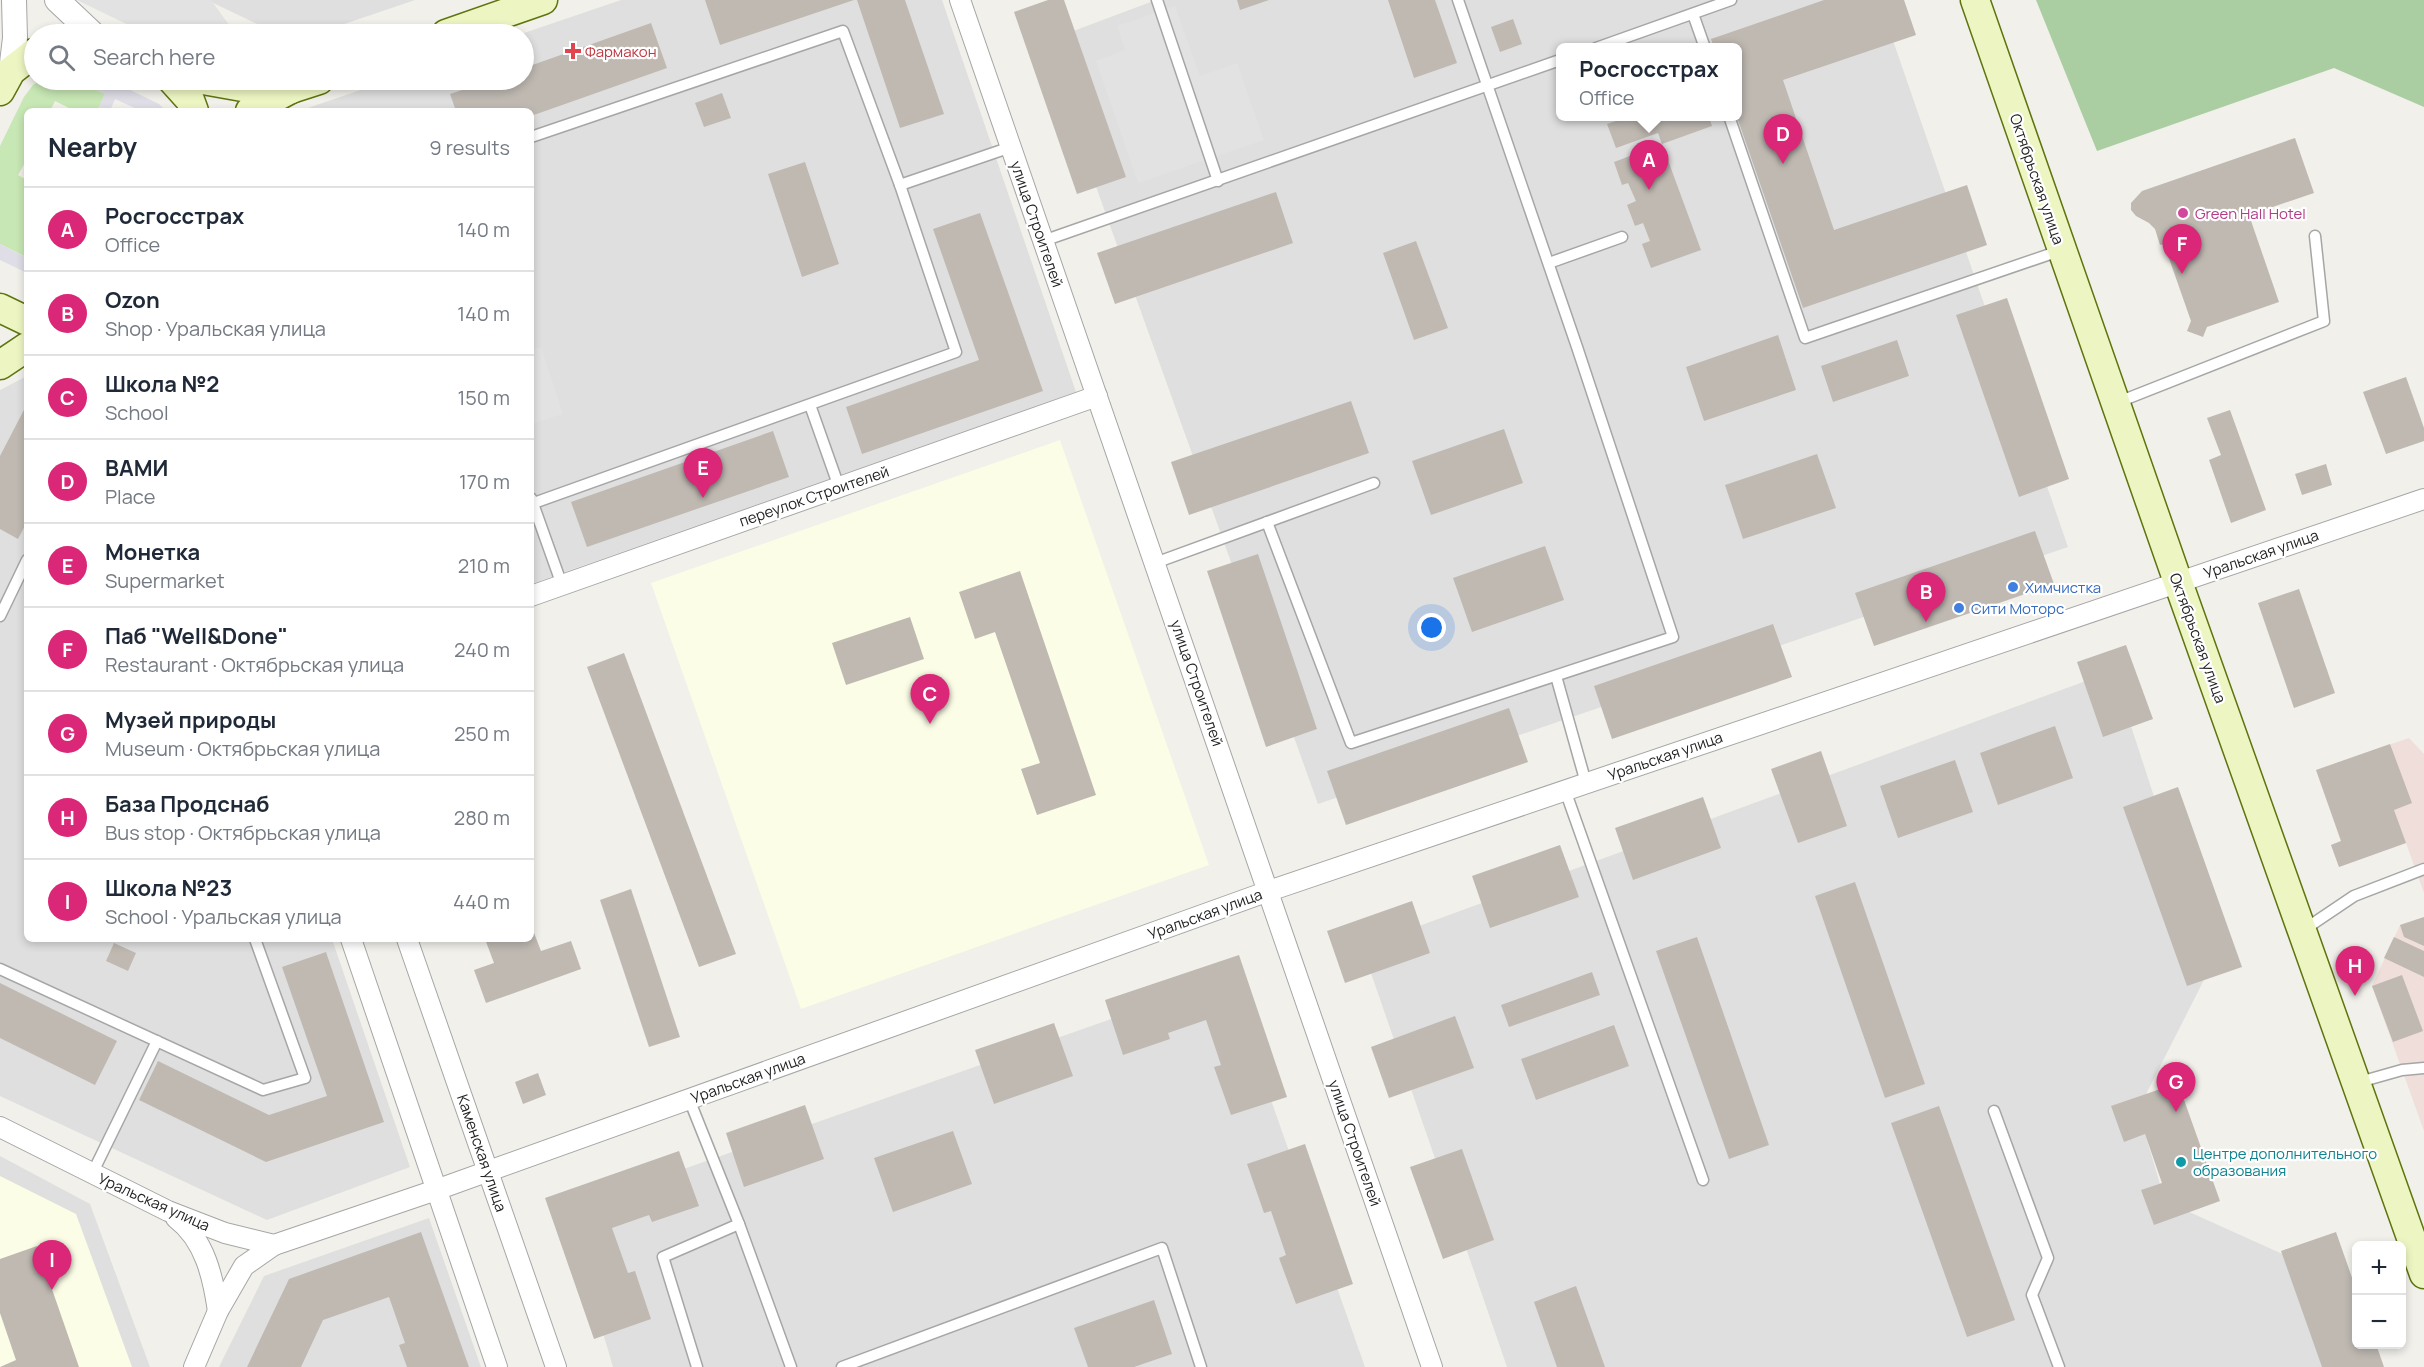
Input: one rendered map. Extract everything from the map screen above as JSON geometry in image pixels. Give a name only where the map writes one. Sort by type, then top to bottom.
[{"type":"main road","points":[[475,24],[543,0]]},
{"type":"main road","name":"Октябрьская улица","points":[[1975,0],[2178,582],[2424,1274]]},
{"type":"main road","points":[[5,81],[24,63]]},
{"type":"main road","points":[[181,90],[190,100],[193,108]]},
{"type":"main road","points":[[256,108],[289,90]]},
{"type":"main road","points":[[0,308],[24,320]]},
{"type":"main road","points":[[0,365],[24,349]]},
{"type":"street","points":[[5,81],[15,38],[14,0]]},
{"type":"street","points":[[57,0],[82,24]]},
{"type":"street","name":"улица Строителей","points":[[960,0],[1432,1367]]},
{"type":"street","name":"переулок Строителей","points":[[534,595],[1097,396]]},
{"type":"street","name":"Уральская улица","points":[[0,1127],[168,1211],[225,1233],[274,1245],[436,1190],[1269,891],[2424,499]]},
{"type":"street","points":[[352,942],[497,1367]]},
{"type":"street","name":"Каменская улица","points":[[408,942],[556,1367]]},
{"type":"street","points":[[168,1211],[184,1223],[198,1242],[214,1284],[218,1311]]},
{"type":"street","points":[[194,1367],[218,1311],[244,1266],[274,1245]]},
{"type":"lane","points":[[1158,0],[1218,181]]},
{"type":"lane","points":[[1268,522],[1351,743],[1673,637],[1549,263],[1458,0]]},
{"type":"lane","points":[[1610,43],[1731,0]]},
{"type":"lane","points":[[1693,14],[1703,43]]},
{"type":"lane","points":[[534,136],[843,31],[900,185],[956,352],[534,501]]},
{"type":"lane","points":[[1043,241],[1556,61]]},
{"type":"lane","points":[[1730,121],[1805,338],[2062,250]]},
{"type":"lane","points":[[900,185],[1011,147]]},
{"type":"lane","points":[[2115,403],[2324,321],[2315,236]]},
{"type":"lane","points":[[1549,263],[1622,237]]},
{"type":"lane","points":[[810,405],[839,487]]},
{"type":"lane","points":[[1155,562],[1374,483]]},
{"type":"lane","points":[[534,508],[562,585]]},
{"type":"lane","points":[[0,616],[24,566]]},
{"type":"lane","points":[[1556,676],[1586,783]]},
{"type":"lane","points":[[1565,790],[1703,1180]]},
{"type":"lane","points":[[2302,931],[2354,896],[2424,869]]},
{"type":"lane","points":[[0,969],[263,1090],[305,1078],[256,942]]},
{"type":"lane","points":[[92,1174],[157,1041]]},
{"type":"lane","points":[[2356,1083],[2402,1070],[2424,1068]]},
{"type":"lane","points":[[689,1099],[739,1224],[791,1367]]},
{"type":"lane","points":[[1994,1111],[2048,1258],[2032,1295],[2059,1367]]},
{"type":"lane","points":[[697,1367],[663,1257],[739,1224]]},
{"type":"lane","points":[[842,1367],[1162,1248],[1201,1367]]},
{"type":"shaded area","points":[[77,0],[211,0],[228,24],[126,24]]},
{"type":"shaded area","points":[[207,0],[415,0],[344,24],[257,24]]},
{"type":"shaded area","points":[[621,0],[942,0],[1076,392],[534,583],[534,108],[308,108],[361,90],[534,90],[534,30]]},
{"type":"shaded area","points":[[1156,0],[1879,0],[2068,547],[1318,804],[1044,42]]},
{"type":"shaded area","points":[[1175,6],[1200,76],[1237,63],[1264,140],[1138,183],[1096,61],[1125,50],[1117,26]]},
{"type":"shaded area","points":[[96,90],[130,90],[163,108],[134,108],[115,99],[111,108],[98,108],[105,94]]},
{"type":"shaded area","points":[[0,244],[24,256],[24,272],[0,260]]},
{"type":"shaded area","points":[[541,347],[563,414],[534,423],[534,349]]},
{"type":"shaded area","points":[[24,378],[24,942],[333,942],[410,1167],[267,1220],[0,1096],[0,390]]},
{"type":"shaded area","points":[[1060,440],[1209,865],[801,1009],[651,583]]},
{"type":"shaded area","points":[[2113,671],[2210,968],[2138,1110],[2165,1201],[2307,1265],[2347,1367],[1507,1367],[1362,947]]},
{"type":"shaded area","points":[[2409,738],[2424,754],[2424,893],[2406,843],[2339,867],[2331,845],[2341,841],[2316,770]]},
{"type":"shaded area","points":[[2424,917],[2424,1131],[2372,986],[2400,925]]},
{"type":"shaded area","points":[[1228,978],[1365,1367],[613,1367],[567,1210]]},
{"type":"shaded area","points":[[0,1156],[90,1204],[150,1367],[0,1367]]},
{"type":"shaded area","points":[[0,1176],[76,1214],[132,1367],[0,1367]]},
{"type":"shaded area","points":[[429,1218],[481,1367],[219,1367],[264,1276]]},
{"type":"green space","points":[[2036,0],[2424,0],[2424,107],[2334,68],[2097,151]]},
{"type":"green space","points":[[29,90],[96,90],[105,94],[98,108],[69,108],[55,101],[52,108],[24,108],[24,164],[18,175],[24,178],[24,256],[0,244],[0,146]]},
{"type":"building","points":[[705,0],[854,0],[720,45]]},
{"type":"building","points":[[857,0],[905,0],[944,114],[900,128]]},
{"type":"building","points":[[1048,0],[1064,0],[1126,177],[1077,194],[1014,12]]},
{"type":"building","points":[[1237,0],[1269,0],[1240,10]]},
{"type":"building","points":[[1388,0],[1435,0],[1457,63],[1414,78]]},
{"type":"building","points":[[1824,0],[1904,0],[1916,35],[1783,80],[1834,230],[1967,185],[1987,245],[1803,308],[1738,121],[1742,121],[1742,43],[1712,43],[1711,39]]},
{"type":"building","points":[[1513,19],[1522,44],[1500,52],[1491,27]]},
{"type":"building","points":[[651,23],[667,68],[534,115],[534,108],[455,108],[450,94],[462,90],[534,90],[534,64]]},
{"type":"building","points":[[722,93],[731,118],[704,127],[695,103]]},
{"type":"building","points":[[1616,121],[1710,121],[1712,126],[1662,144],[1658,133],[1616,148],[1607,124]]},
{"type":"building","points":[[2295,138],[2314,193],[2249,215],[2279,302],[2207,327],[2203,337],[2187,331],[2191,321],[2164,244],[2160,245],[2155,229],[2131,210],[2131,203],[2142,191]]},
{"type":"building","points":[[1662,144],[1701,250],[1651,268],[1642,244],[1650,241],[1643,223],[1635,226],[1627,205],[1636,201],[1628,183],[1622,185],[1614,162]]},
{"type":"building","points":[[805,162],[839,264],[802,277],[768,174]]},
{"type":"building","points":[[1276,192],[1293,243],[1115,304],[1097,253]]},
{"type":"building","points":[[980,213],[1043,391],[862,454],[846,407],[979,360],[933,229]]},
{"type":"building","points":[[1416,241],[1448,328],[1414,340],[1383,253]]},
{"type":"building","points":[[2007,298],[2069,479],[2019,497],[1956,315]]},
{"type":"building","points":[[1778,335],[1796,390],[1704,421],[1686,367]]},
{"type":"building","points":[[1897,340],[1909,376],[1833,402],[1821,366]]},
{"type":"building","points":[[2406,377],[2424,428],[2424,441],[2386,454],[2363,392]]},
{"type":"building","points":[[1351,401],[1369,453],[1189,515],[1171,462]]},
{"type":"building","points":[[24,410],[24,528],[18,539],[0,529],[0,456]]},
{"type":"building","points":[[2230,410],[2266,510],[2231,523],[2209,460],[2221,455],[2207,418]]},
{"type":"building","points":[[1504,429],[1523,483],[1431,515],[1412,461]]},
{"type":"building","points":[[773,431],[789,477],[587,547],[571,502]]},
{"type":"building","points":[[1817,454],[1836,508],[1743,539],[1725,485]]},
{"type":"building","points":[[2326,464],[2332,485],[2302,495],[2295,474]]},
{"type":"building","points":[[2035,531],[2054,584],[1874,646],[1855,593]]},
{"type":"building","points":[[1545,546],[1564,600],[1472,632],[1453,578]]},
{"type":"building","points":[[1258,554],[1317,729],[1266,747],[1207,571]]},
{"type":"building","points":[[1020,571],[1096,795],[1037,815],[1021,769],[1040,763],[995,632],[975,639],[959,592]]},
{"type":"building","points":[[2299,589],[2335,693],[2294,708],[2258,603]]},
{"type":"building","points":[[910,617],[924,659],[846,685],[832,643]]},
{"type":"building","points":[[1773,624],[1792,677],[1612,739],[1594,686]]},
{"type":"building","points":[[2126,645],[2153,719],[2103,737],[2077,662]]},
{"type":"building","points":[[624,653],[736,954],[699,967],[587,667]]},
{"type":"building","points":[[1509,708],[1528,762],[1346,825],[1327,771]]},
{"type":"building","points":[[2055,726],[2073,778],[1998,805],[1980,753]]},
{"type":"building","points":[[2390,744],[2412,803],[2394,810],[2406,843],[2339,867],[2331,845],[2341,841],[2316,770]]},
{"type":"building","points":[[1821,751],[1847,826],[1798,843],[1771,769]]},
{"type":"building","points":[[1955,760],[1973,812],[1898,838],[1880,786]]},
{"type":"building","points":[[2178,787],[2242,967],[2187,986],[2123,807]]},
{"type":"building","points":[[1703,797],[1721,848],[1633,880],[1615,828]]},
{"type":"building","points":[[1560,845],[1579,897],[1490,928],[1472,876]]},
{"type":"building","points":[[1855,882],[1925,1084],[1885,1098],[1815,896]]},
{"type":"building","points":[[631,889],[680,1037],[649,1047],[600,900]]},
{"type":"building","points":[[1412,901],[1430,953],[1345,983],[1327,931]]},
{"type":"building","points":[[2424,917],[2424,946],[2404,937],[2400,925]]},
{"type":"building","points":[[534,933],[541,951],[571,941],[581,969],[486,1003],[474,970],[494,963],[486,942],[534,942]]},
{"type":"building","points":[[1697,937],[1769,1145],[1729,1159],[1656,951]]},
{"type":"building","points":[[2394,937],[2424,951],[2424,977],[2384,958]]},
{"type":"building","points":[[114,943],[136,953],[128,971],[106,961]]},
{"type":"building","points":[[326,952],[384,1122],[266,1162],[139,1100],[158,1061],[269,1115],[327,1096],[282,967]]},
{"type":"building","points":[[1239,955],[1287,1097],[1231,1115],[1214,1067],[1221,1065],[1206,1020],[1168,1033],[1170,1039],[1123,1055],[1105,1000]]},
{"type":"building","points":[[1592,972],[1600,995],[1509,1027],[1501,1005]]},
{"type":"building","points":[[2402,975],[2423,1031],[2393,1042],[2372,986]]},
{"type":"building","points":[[0,983],[117,1041],[95,1085],[0,1038]]},
{"type":"building","points":[[1455,1016],[1474,1068],[1389,1098],[1371,1047]]},
{"type":"building","points":[[1054,1023],[1073,1076],[994,1104],[975,1050]]},
{"type":"building","points":[[1614,1025],[1629,1066],[1536,1100],[1521,1059]]},
{"type":"building","points":[[538,1073],[546,1095],[523,1104],[515,1082]]},
{"type":"building","name":"Центре дополнительного образования","points":[[2178,1083],[2220,1201],[2154,1225],[2141,1190],[2162,1183],[2145,1134],[2124,1142],[2111,1106]]},
{"type":"building","points":[[805,1105],[824,1159],[744,1187],[726,1133]]},
{"type":"building","points":[[1939,1106],[2015,1320],[1967,1337],[1891,1123]]},
{"type":"building","points":[[953,1131],[972,1184],[893,1212],[874,1158]]},
{"type":"building","points":[[1305,1144],[1353,1284],[1296,1304],[1279,1258],[1286,1255],[1271,1211],[1264,1213],[1247,1164]]},
{"type":"building","points":[[1462,1149],[1494,1240],[1443,1259],[1410,1167]]},
{"type":"building","points":[[679,1151],[699,1206],[652,1222],[649,1215],[612,1228],[628,1273],[635,1271],[651,1319],[594,1339],[545,1198]]},
{"type":"building","points":[[421,1232],[469,1367],[407,1367],[399,1345],[405,1343],[389,1297],[323,1320],[301,1367],[247,1367],[289,1279]]},
{"type":"building","points":[[2336,1232],[2352,1278],[2352,1349],[2378,1349],[2384,1367],[2322,1367],[2281,1251]]},
{"type":"building","points":[[37,1246],[79,1367],[0,1367],[16,1360],[0,1313],[0,1259]]},
{"type":"building","points":[[1576,1286],[1605,1367],[1557,1367],[1534,1302]]},
{"type":"building","points":[[1154,1300],[1172,1354],[1134,1367],[1088,1367],[1074,1328]]},
{"type":"place","name":"Фармакон","points":[[573,51]]},
{"type":"place","name":"ВАМИ","points":[[1783,164]]},
{"type":"place","name":"Росгосстрах","points":[[1649,190]]},
{"type":"place","name":"Green Hall Hotel","points":[[2183,213]]},
{"type":"place","name":"Паб \"Well&Done\"","points":[[2182,274]]},
{"type":"place","name":"Монетка","points":[[703,498]]},
{"type":"place","name":"Химчистка","points":[[2013,587]]},
{"type":"place","name":"Сити Моторс","points":[[1959,608]]},
{"type":"place","name":"Ozon","points":[[1926,622]]},
{"type":"place","name":"Школа №2","points":[[930,724]]},
{"type":"place","name":"База Продснаб","points":[[2355,996]]},
{"type":"place","name":"Музей природы","points":[[2176,1112]]},
{"type":"place","name":"Центре дополнительного образования","points":[[2181,1162]]},
{"type":"place","name":"Школа №23","points":[[52,1290]]}]
